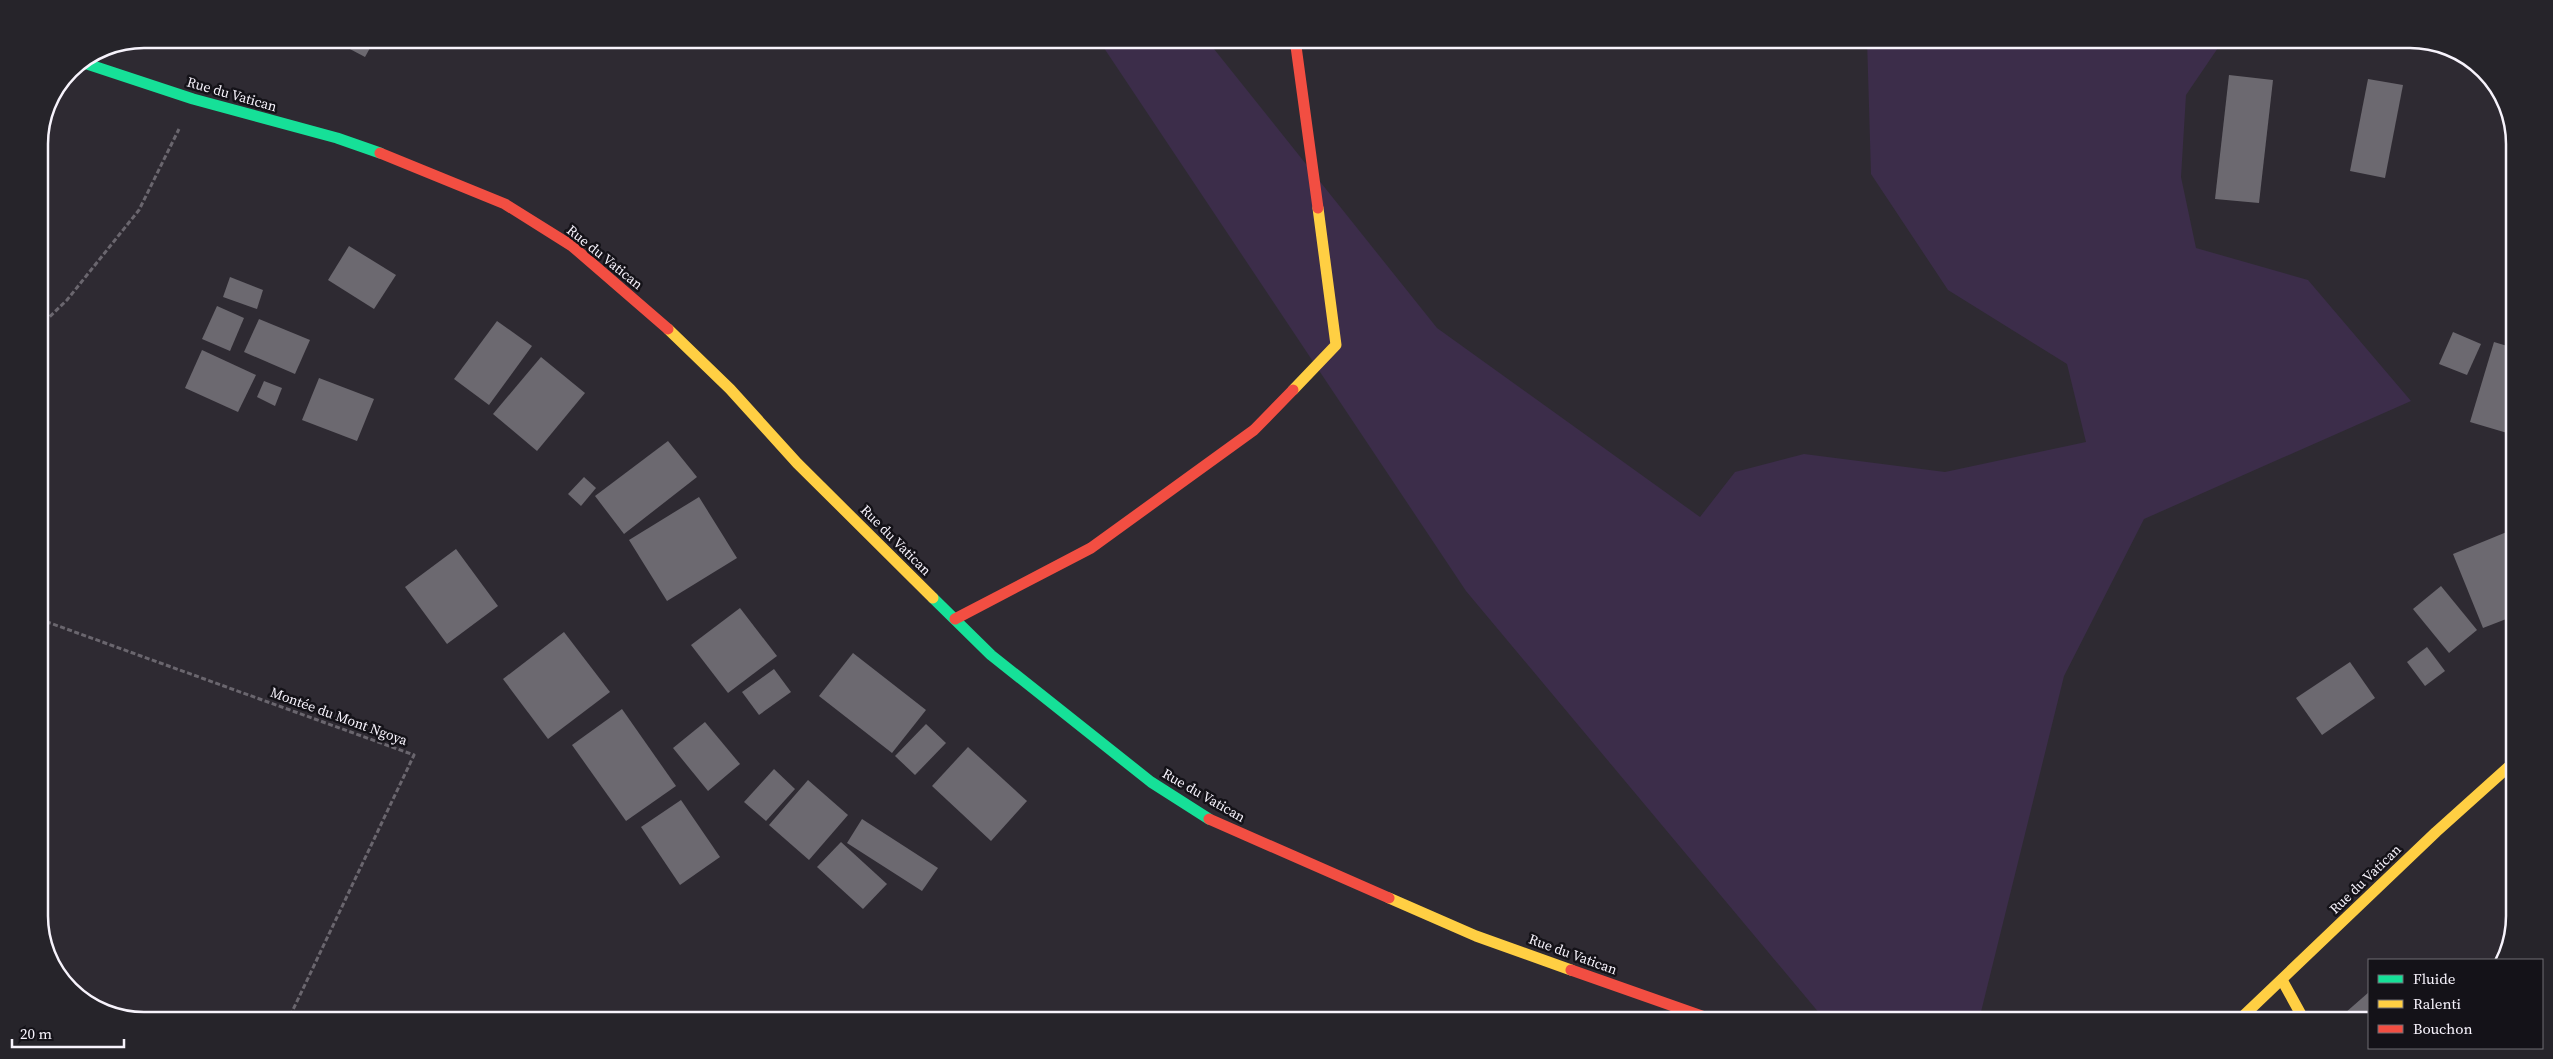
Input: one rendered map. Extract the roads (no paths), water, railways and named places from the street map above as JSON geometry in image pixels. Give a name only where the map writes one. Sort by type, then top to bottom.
[{"type":"street","points":[[954,619],[1098,542],[1254,430],[1336,345],[1296,48]]},
{"type":"street","name":"Rue du Vatican","points":[[89,65],[193,99],[337,138],[416,166],[505,204],[572,246],[650,312],[730,389],[796,463],[991,655],[1151,782],[1218,824],[1476,936],[1690,1012]]},
{"type":"street","name":"Rue du Vatican","points":[[2248,1012],[2436,832],[2506,769]]},
{"type":"street","points":[[2282,980],[2300,1012]]}]
